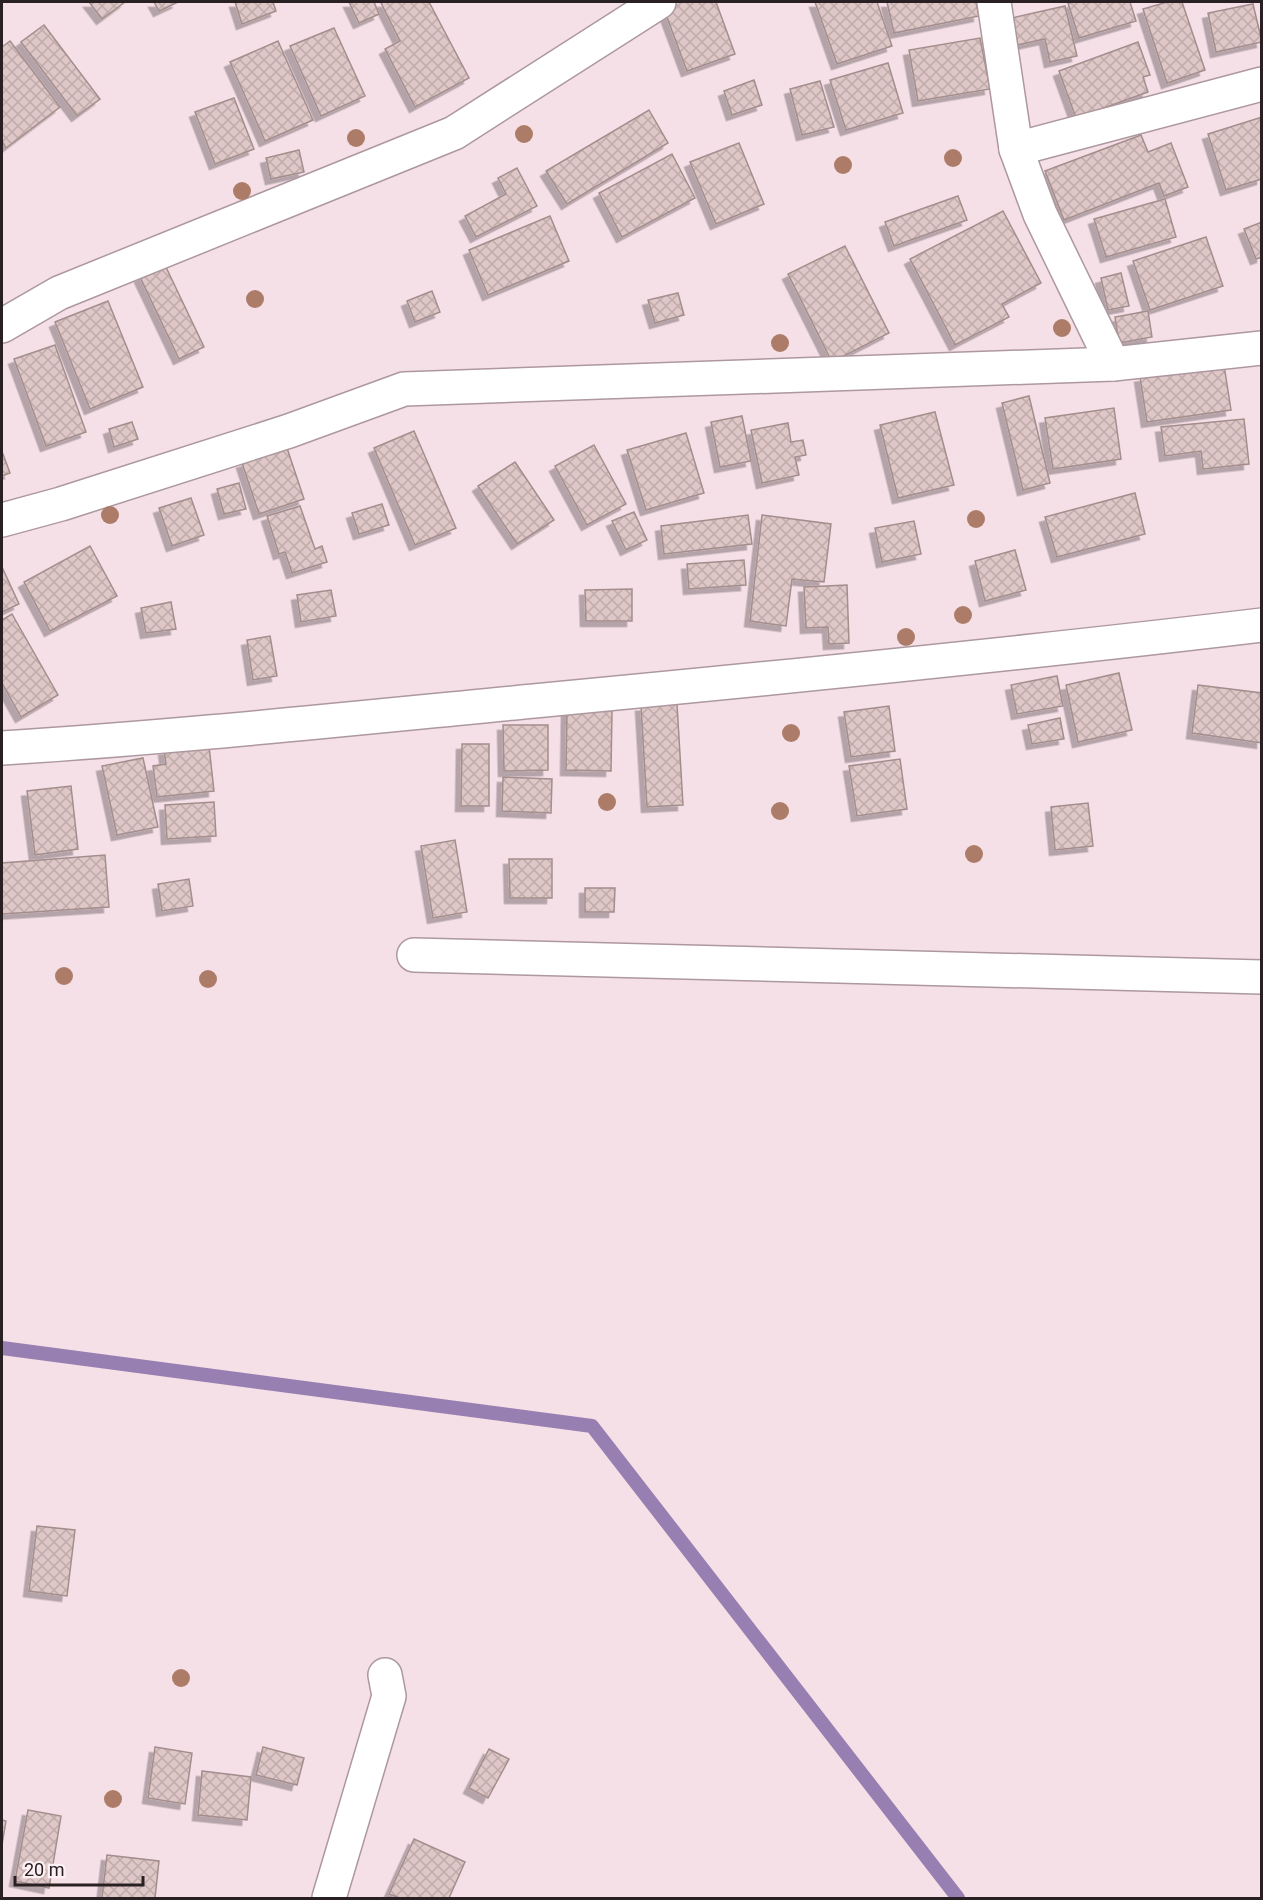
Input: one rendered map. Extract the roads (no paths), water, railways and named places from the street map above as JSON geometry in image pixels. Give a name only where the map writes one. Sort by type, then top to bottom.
[{"type":"street","points":[[2,326],[59,293],[454,133],[658,2]]},
{"type":"street","points":[[994,2],[1016,149],[1040,214],[1113,364]]},
{"type":"street","points":[[1016,149],[1262,84]]},
{"type":"street","points":[[2,520],[61,504],[289,431],[404,389],[1113,364],[1262,348]]},
{"type":"street","points":[[2,748],[156,738],[656,690],[1262,626]]},
{"type":"street","points":[[414,956],[1262,977]]},
{"type":"street","points":[[329,1899],[389,1696],[385,1675]]},
{"type":"waterway","points":[[2,1348],[592,1426],[958,1898]]}]
